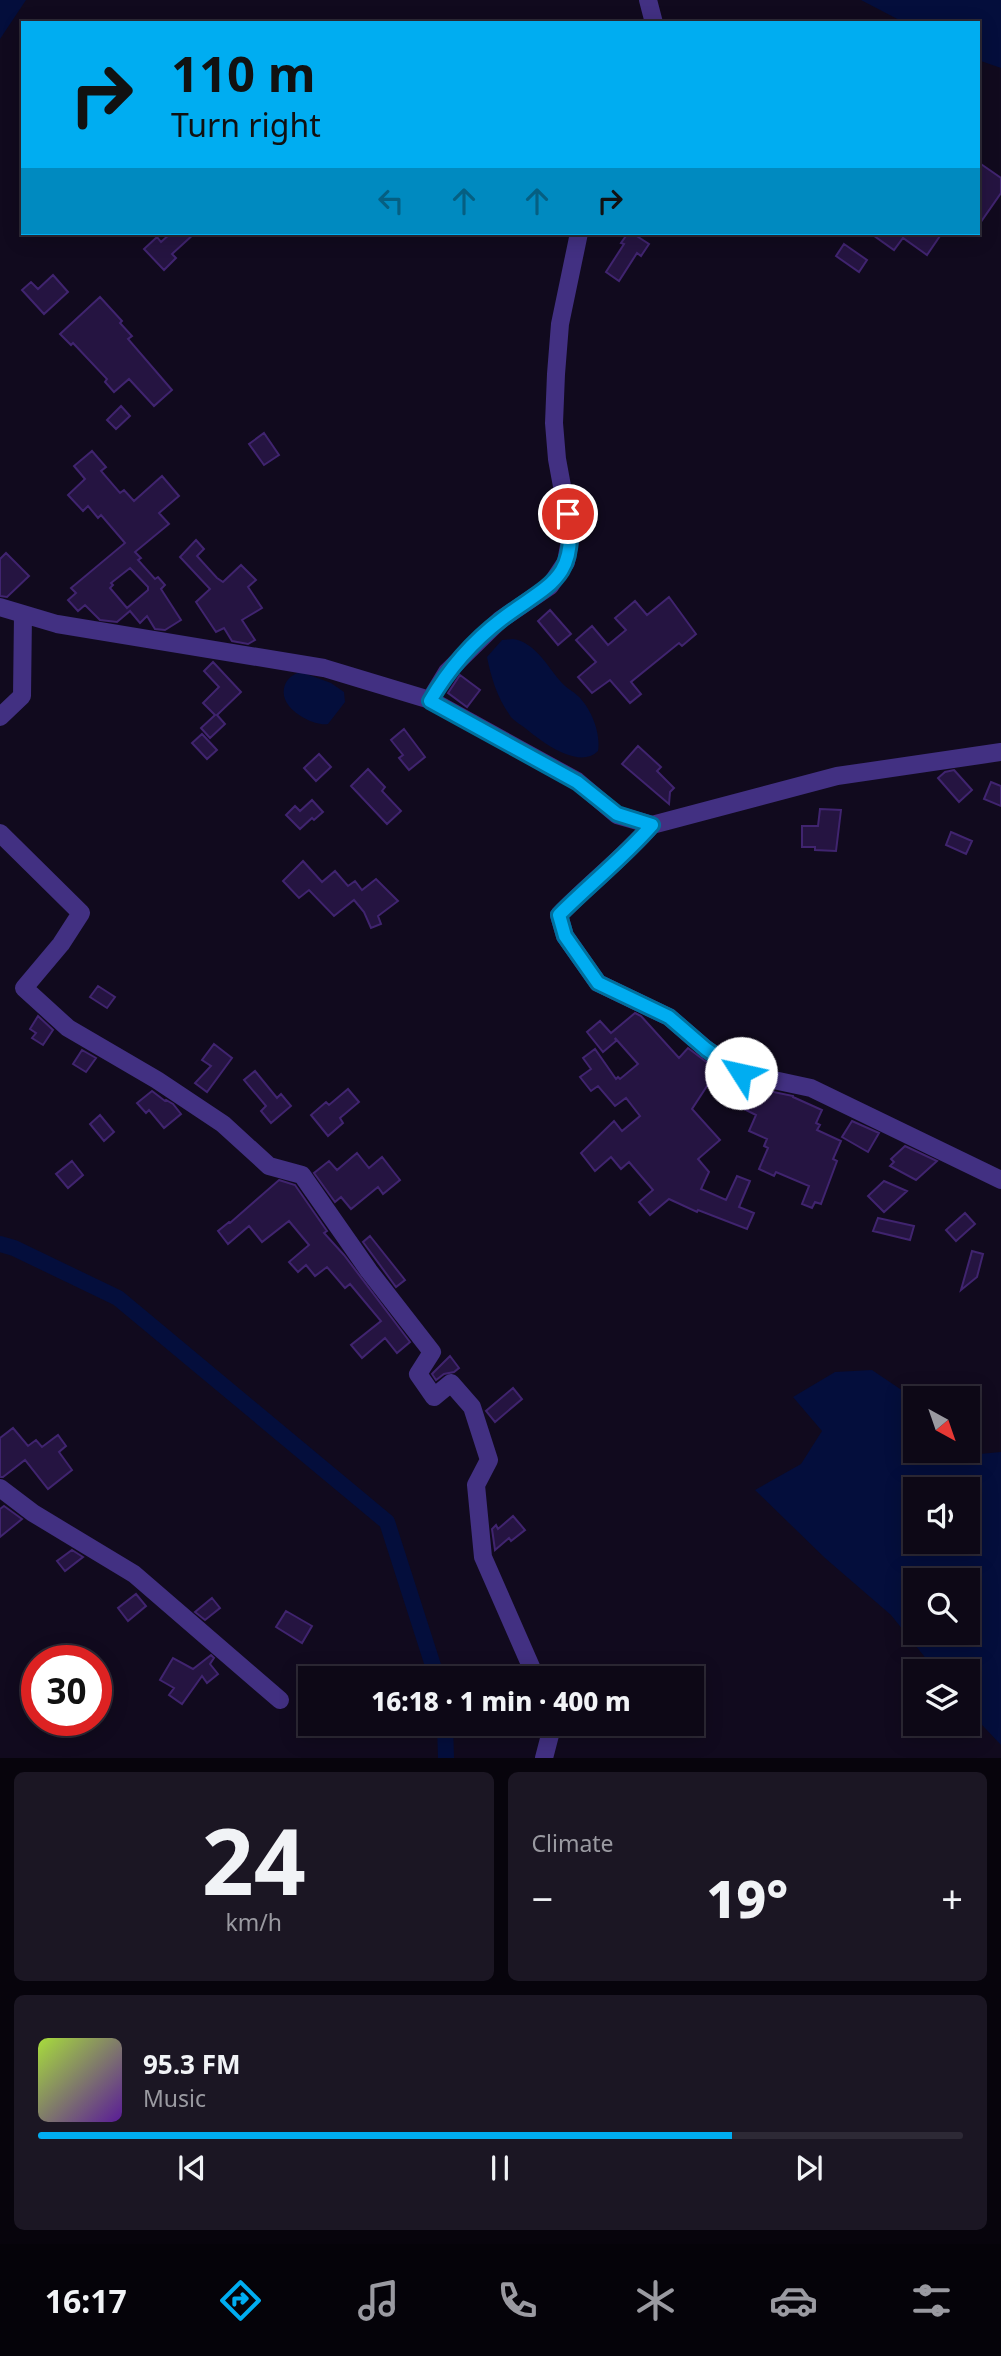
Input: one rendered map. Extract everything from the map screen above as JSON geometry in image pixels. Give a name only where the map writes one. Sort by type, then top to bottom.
[{"type":"street","points":[[648,0],[653,21]]},
{"type":"street","points":[[430,701],[447,672],[500,620],[550,586],[566,562],[572,535],[557,459],[554,423],[560,324],[579,235]]},
{"type":"street","points":[[0,607],[57,624],[324,668],[430,701],[577,782],[617,814],[652,825],[837,776],[1001,752]]},
{"type":"street","points":[[0,717],[22,696],[23,614]]},
{"type":"street","points":[[652,825],[628,852],[559,915],[565,936],[598,983],[669,1017],[706,1049],[741,1073],[811,1088],[1001,1180]]},
{"type":"street","points":[[0,833],[81,913],[61,944],[24,988],[68,1028],[157,1080],[223,1124],[270,1166],[302,1175],[369,1271],[432,1352],[418,1374],[434,1397],[452,1383],[472,1406],[489,1461],[476,1485],[483,1557],[531,1666]]},
{"type":"street","points":[[0,1488],[33,1513],[134,1574],[280,1700]]},
{"type":"street","points":[[544,1758],[550,1736]]},
{"type":"shaded area","points":[[0,0],[26,0],[0,39]]},
{"type":"shaded area","points":[[861,0],[1001,0],[1001,68],[980,61],[980,21],[901,21]]},
{"type":"shaded area","points":[[513,639],[534,650],[563,684],[583,701],[596,729],[598,751],[590,756],[571,756],[541,740],[510,716],[495,687],[487,657],[502,640]]},
{"type":"shaded area","points":[[301,672],[331,683],[344,692],[345,702],[328,724],[312,722],[302,717],[292,710],[286,701],[284,690],[287,681]]},
{"type":"shaded area","points":[[872,1370],[903,1391],[903,1463],[980,1463],[980,1454],[1001,1452],[1001,1745],[980,1723],[980,1659],[926,1659],[915,1645],[980,1645],[980,1568],[903,1568],[903,1630],[891,1615],[825,1558],[755,1490],[801,1464],[822,1431],[793,1397],[835,1372]]},
{"type":"building","points":[[980,163],[1001,178],[1001,193],[980,223]]},
{"type":"building","points":[[169,235],[193,235],[172,254],[176,258],[164,270],[144,249],[157,237],[161,242]]},
{"type":"building","points":[[627,235],[635,235],[649,244],[641,256],[637,253],[619,281],[606,272],[624,244],[621,243]]},
{"type":"building","points":[[873,235],[941,235],[927,255],[903,238],[894,250]]},
{"type":"building","points":[[844,244],[867,260],[859,272],[836,256]]},
{"type":"building","points":[[53,275],[68,292],[44,314],[22,290],[31,282],[38,289]]},
{"type":"building","points":[[100,297],[132,336],[128,339],[172,390],[154,406],[129,379],[114,392],[105,382],[107,379],[73,343],[71,345],[60,334]]},
{"type":"building","points":[[121,406],[130,416],[116,429],[107,420]]},
{"type":"building","points":[[264,433],[279,455],[264,465],[249,444]]},
{"type":"building","points":[[92,451],[106,467],[101,471],[120,493],[124,490],[134,501],[162,476],[179,496],[159,513],[169,524],[135,552],[141,558],[138,560],[155,579],[158,577],[165,585],[161,589],[181,620],[165,630],[155,629],[147,616],[140,623],[130,611],[117,622],[100,620],[85,605],[78,611],[68,600],[76,593],[71,588],[125,543],[101,515],[98,518],[88,506],[83,511],[68,495],[85,479],[74,466]],"holes":[[[130,568],[148,590],[127,608],[110,588],[113,585],[111,583]]]},
{"type":"building","points":[[196,540],[204,549],[197,556],[223,582],[241,565],[256,580],[248,587],[262,608],[242,620],[255,640],[248,644],[232,641],[224,628],[216,632],[196,602],[210,589],[180,557]]},
{"type":"building","points":[[6,553],[29,576],[7,597],[0,596],[0,559]]},
{"type":"building","points":[[669,597],[696,634],[682,646],[679,643],[631,682],[641,694],[630,703],[610,680],[592,693],[578,677],[596,662],[576,640],[592,626],[608,645],[626,630],[615,618],[635,601],[647,615]]},
{"type":"building","points":[[550,610],[571,634],[558,645],[538,621]]},
{"type":"building","points":[[213,662],[241,692],[217,715],[225,724],[210,738],[201,728],[215,715],[203,703],[219,687],[204,671]]},
{"type":"building","points":[[460,675],[480,690],[467,707],[448,693]]},
{"type":"building","points":[[404,729],[425,757],[409,770],[399,758],[403,755],[391,740]]},
{"type":"building","points":[[202,734],[217,750],[207,759],[192,743]]},
{"type":"building","points":[[638,746],[661,767],[657,771],[674,788],[670,792],[669,804],[622,764]]},
{"type":"building","points":[[319,754],[331,767],[316,781],[304,768]]},
{"type":"building","points":[[368,769],[385,787],[382,791],[401,811],[387,824],[351,786]]},
{"type":"building","points":[[954,770],[972,790],[959,802],[938,778],[945,772]]},
{"type":"building","points":[[991,782],[1001,786],[1001,806],[984,799]]},
{"type":"building","points":[[312,800],[323,812],[300,829],[286,815],[295,806],[300,811]]},
{"type":"building","points":[[820,809],[841,810],[836,851],[802,847],[802,826],[818,826]]},
{"type":"building","points":[[951,832],[972,841],[966,854],[946,845]]},
{"type":"building","points":[[303,861],[322,882],[335,871],[348,886],[355,881],[362,890],[376,879],[398,901],[378,916],[381,924],[371,928],[364,912],[354,900],[334,916],[309,890],[299,898],[283,881]]},
{"type":"building","points":[[98,986],[115,997],[107,1008],[90,997]]},
{"type":"building","points":[[635,1013],[641,1016],[679,1058],[688,1048],[725,1076],[722,1084],[711,1080],[692,1109],[720,1140],[698,1159],[709,1172],[701,1189],[726,1200],[737,1176],[750,1181],[739,1207],[754,1213],[747,1229],[669,1199],[650,1215],[639,1202],[653,1190],[629,1162],[621,1169],[611,1157],[595,1171],[581,1153],[614,1121],[622,1131],[640,1116],[626,1098],[615,1106],[598,1086],[591,1091],[580,1077],[591,1069],[583,1058],[595,1049],[616,1079],[620,1079],[638,1064],[615,1038],[616,1041],[603,1052],[587,1032],[600,1021],[611,1033]]},
{"type":"building","points":[[38,1016],[53,1030],[43,1045],[32,1038],[36,1033],[30,1029]]},
{"type":"building","points":[[214,1044],[232,1058],[207,1092],[195,1083],[211,1066],[202,1060]]},
{"type":"building","points":[[82,1050],[96,1058],[86,1072],[73,1064]]},
{"type":"building","points":[[255,1071],[277,1098],[281,1094],[291,1106],[271,1123],[261,1111],[266,1106],[244,1080]]},
{"type":"building","points":[[348,1089],[359,1102],[340,1118],[343,1123],[328,1136],[311,1115],[326,1102],[329,1105]]},
{"type":"building","points":[[764,1090],[793,1096],[822,1110],[816,1123],[820,1125],[817,1130],[841,1141],[833,1159],[837,1161],[821,1204],[815,1202],[812,1208],[802,1204],[809,1186],[776,1172],[774,1176],[759,1169],[768,1148],[764,1146],[767,1139],[749,1131],[756,1115],[744,1109],[751,1092],[761,1096]]},
{"type":"building","points":[[152,1091],[173,1104],[181,1114],[164,1128],[149,1110],[146,1113],[137,1103]]},
{"type":"building","points":[[100,1115],[114,1132],[104,1141],[90,1124]]},
{"type":"building","points":[[852,1121],[879,1133],[868,1152],[842,1137]]},
{"type":"building","points":[[905,1146],[937,1161],[916,1180],[890,1166],[894,1162],[891,1159]]},
{"type":"building","points":[[357,1153],[369,1168],[382,1157],[400,1180],[383,1194],[378,1187],[351,1209],[341,1197],[335,1202],[314,1173],[329,1161],[337,1170]]},
{"type":"building","points":[[72,1161],[83,1175],[68,1188],[56,1174]]},
{"type":"building","points":[[279,1180],[295,1185],[327,1231],[324,1233],[410,1342],[397,1353],[385,1338],[362,1358],[351,1345],[381,1321],[350,1284],[345,1288],[327,1267],[315,1276],[306,1265],[298,1272],[289,1262],[309,1245],[289,1221],[262,1242],[249,1226],[228,1244],[218,1231]]},
{"type":"building","points":[[884,1181],[907,1191],[884,1212],[868,1196]]},
{"type":"building","points":[[965,1213],[975,1224],[956,1241],[946,1230]]},
{"type":"building","points":[[878,1218],[914,1226],[910,1240],[873,1231]]},
{"type":"building","points":[[370,1236],[405,1280],[396,1287],[363,1242]]},
{"type":"building","points":[[972,1251],[983,1254],[977,1277],[961,1290]]},
{"type":"building","points":[[450,1356],[459,1368],[436,1380],[432,1374]]},
{"type":"building","points":[[513,1388],[522,1399],[495,1422],[486,1411]]},
{"type":"building","points":[[13,1428],[28,1446],[36,1440],[42,1447],[58,1435],[66,1446],[59,1452],[72,1470],[48,1489],[25,1460],[0,1477],[0,1438]]},
{"type":"building","points":[[4,1506],[22,1519],[0,1537],[0,1509]]},
{"type":"building","points":[[513,1516],[525,1530],[511,1541],[509,1538],[495,1550],[492,1529],[496,1525],[498,1529]]},
{"type":"building","points":[[72,1550],[83,1557],[65,1571],[57,1561]]},
{"type":"building","points":[[136,1594],[146,1606],[128,1621],[118,1608]]},
{"type":"building","points":[[212,1598],[220,1608],[205,1620],[195,1612]]},
{"type":"building","points":[[286,1611],[312,1626],[302,1643],[276,1627]]},
{"type":"building","points":[[211,1655],[214,1658],[210,1664],[218,1674],[207,1683],[202,1676],[182,1704],[169,1695],[174,1688],[160,1680],[173,1658],[193,1669]]},
{"type":"waterway","points":[[0,1244],[14,1248],[118,1298],[387,1522],[433,1666]]},
{"type":"waterway","points":[[445,1736],[446,1758]]},
{"type":"route","points":[[568,514],[572,535],[566,562],[550,586],[500,620],[447,672],[430,701],[577,782],[617,814],[652,825],[628,852],[559,915],[565,936],[598,983],[669,1017],[706,1049],[741,1073]]}]
